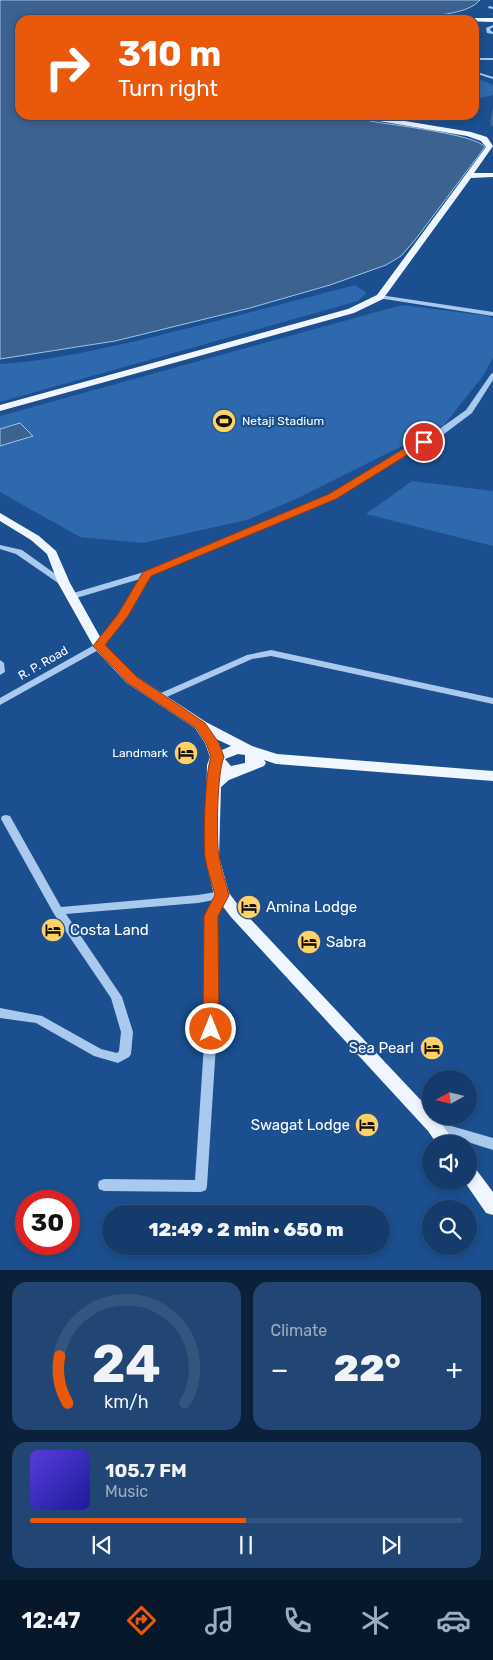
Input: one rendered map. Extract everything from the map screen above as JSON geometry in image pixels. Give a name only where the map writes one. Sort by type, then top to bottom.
[{"type":"main road","points":[[479,20],[493,20]]},
{"type":"main road","points":[[0,408],[351,310],[380,297],[490,147],[484,139],[468,134],[386,120]]},
{"type":"main road","points":[[468,176],[493,175]]},
{"type":"main road","points":[[0,516],[35,538],[52,554],[64,583],[99,646],[132,680],[201,726],[247,749],[276,759],[493,776]]},
{"type":"main road","points":[[201,726],[212,743],[220,764],[228,770],[237,770]]},
{"type":"main road","points":[[252,765],[252,754],[247,749],[237,749],[217,757],[214,765],[212,857],[222,895],[236,913],[440,1135]]},
{"type":"main road","points":[[213,786],[237,770],[276,759]]},
{"type":"main road","points":[[477,1185],[493,1208]]},
{"type":"street","points":[[493,26],[488,28],[489,32],[493,33]]},
{"type":"street","points":[[479,59],[493,59]]},
{"type":"street","points":[[479,74],[493,78]]},
{"type":"street","points":[[380,297],[493,314]]},
{"type":"street","points":[[72,596],[147,574],[333,496],[441,432],[469,411],[493,375]]},
{"type":"street","points":[[0,547],[20,552],[64,583]]},
{"type":"street","points":[[99,646],[123,616],[147,574]]},
{"type":"street","name":"R. P. Road","points":[[0,702],[99,646]]},
{"type":"street","points":[[157,698],[250,657],[271,653],[493,701]]},
{"type":"street","points":[[0,663],[0,672]]},
{"type":"street","points":[[0,1013],[38,1019],[98,1053],[118,1058],[125,1054],[127,1032],[116,997],[58,911],[6,819]]},
{"type":"street","points":[[58,911],[198,899],[222,895]]},
{"type":"street","points":[[104,1185],[201,1186],[211,1029],[211,916],[222,895]]},
{"type":"street","points":[[434,1126],[493,1144]]},
{"type":"shaded area","points":[[0,0],[480,0],[467,9],[437,15],[15,15],[15,120],[369,120],[450,134],[478,142],[485,147],[415,240],[401,256],[386,265],[330,285],[250,308],[115,341],[0,359]]},
{"type":"shaded area","points":[[479,79],[493,85],[493,95],[479,99]]},
{"type":"shaded area","points":[[355,285],[367,293],[358,301],[0,402],[0,364],[56,357],[175,332]]},
{"type":"shaded area","name":"Netaji Stadium","points":[[402,305],[489,316],[493,319],[493,358],[483,376],[444,425],[298,498],[247,520],[143,543],[80,537],[0,492],[0,416]]},
{"type":"shaded area","points":[[20,423],[33,436],[0,446],[0,429]]},
{"type":"shaded area","points":[[412,481],[493,491],[493,546],[366,514]]},
{"type":"place","name":"Netaji Stadium","points":[[224,421]]},
{"type":"place","name":"Landmark","points":[[186,753]]},
{"type":"place","name":"Amina Lodge","points":[[249,907]]},
{"type":"place","name":"Costa Land","points":[[53,930]]},
{"type":"place","name":"Sabra","points":[[309,942]]},
{"type":"place","name":"Sea Pearl","points":[[432,1048]]},
{"type":"place","name":"Swagat Lodge","points":[[367,1125]]},
{"type":"route","points":[[211,1029],[211,916],[222,895],[212,857],[214,765],[217,757],[212,743],[201,726],[132,680],[99,646],[123,616],[147,574],[292,515],[333,496],[424,442]]}]
